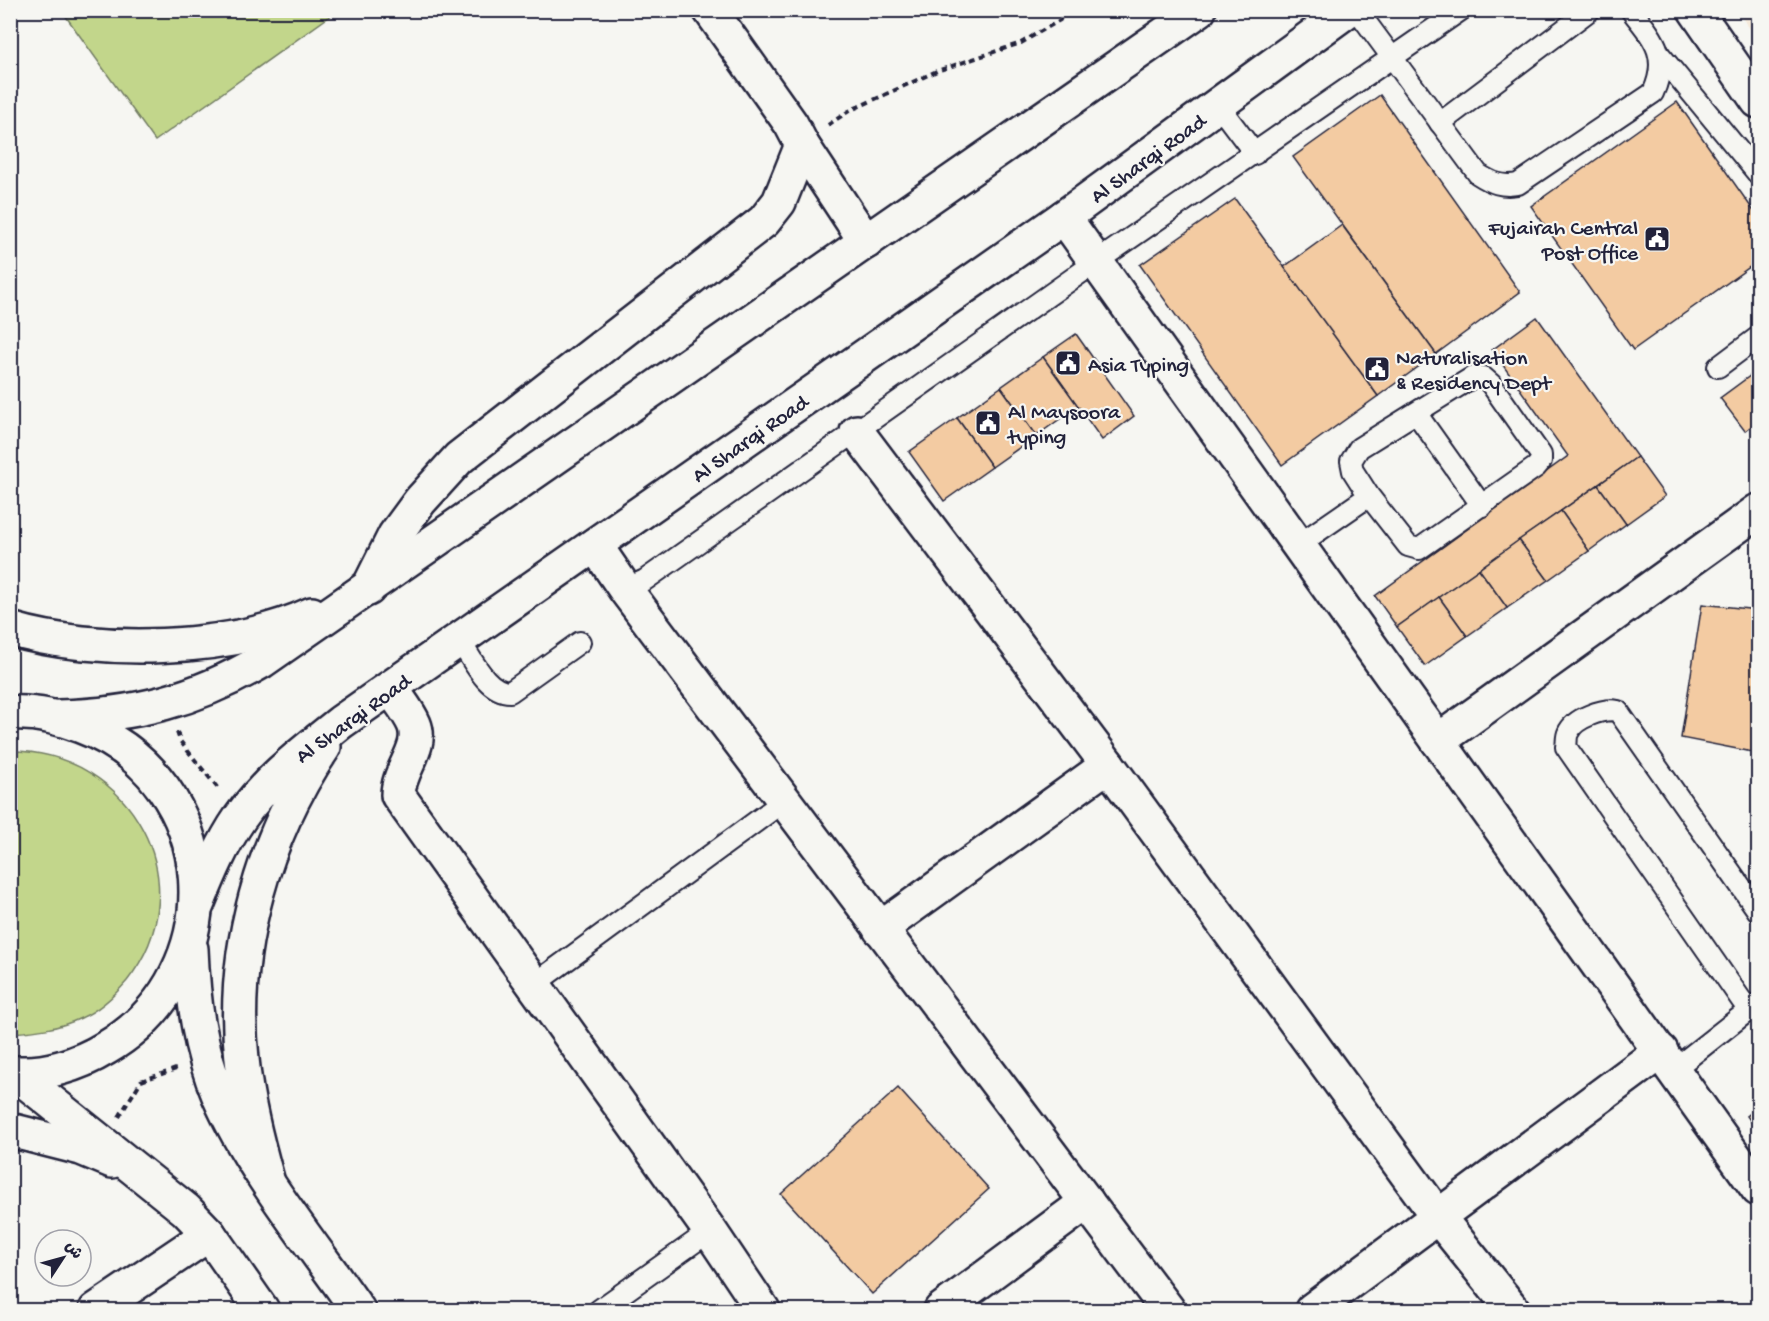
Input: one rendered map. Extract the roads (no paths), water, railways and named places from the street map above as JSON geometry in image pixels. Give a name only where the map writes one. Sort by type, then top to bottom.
[{"type":"street","points":[[710,10],[791,124],[802,145],[866,243]]},
{"type":"street","points":[[15,711],[58,717],[124,713],[170,703],[202,692],[243,672],[368,589],[1199,10]]},
{"type":"street","name":"Al Sharqi Road","points":[[197,905],[210,873],[240,817],[289,764],[341,722],[1064,217],[1348,10]]},
{"type":"street","points":[[1695,10],[1758,101]]},
{"type":"street","points":[[10,629],[34,636],[102,646],[160,646],[239,636],[306,617],[368,589],[395,535],[420,501],[459,458],[764,221],[779,202],[802,145]]},
{"type":"street","points":[[1064,217],[1758,1189]]},
{"type":"street","points":[[857,432],[1108,765],[1439,1218],[1513,1311]]},
{"type":"street","points":[[1438,741],[1758,511]]},
{"type":"street","points":[[595,545],[625,589],[1168,1311]]},
{"type":"street","points":[[391,688],[414,723],[416,732],[413,751],[398,781],[398,795],[710,1231],[763,1311]]},
{"type":"street","points":[[13,1072],[55,1069],[92,1057],[126,1037],[155,1010],[177,977],[191,941],[197,905],[195,863],[183,822],[162,786],[133,755],[98,732],[58,717]]},
{"type":"street","points":[[267,1179],[251,1121],[242,1057],[241,1001],[246,941],[260,882],[280,826],[307,772],[341,722]]},
{"type":"street","points":[[880,929],[1108,765]]},
{"type":"street","points":[[191,941],[196,1017],[207,1063],[219,1096],[239,1136],[358,1311]]},
{"type":"street","points":[[1312,1311],[1439,1218],[1667,1060]]},
{"type":"street","points":[[13,1072],[186,1209],[208,1234],[262,1311]]},
{"type":"street","points":[[10,1130],[81,1148],[144,1175]]},
{"type":"street","points":[[941,1311],[1087,1202]]},
{"type":"street","points":[[96,1311],[208,1234]]},
{"type":"lane","points":[[1358,10],[1478,174],[1494,184],[1518,184],[1653,93],[1660,78],[1661,56]]},
{"type":"lane","points":[[625,589],[645,580],[1096,262],[1461,10]]},
{"type":"lane","points":[[1440,123],[1590,10]]},
{"type":"lane","points":[[1631,10],[1651,35],[1661,56],[1758,174]]},
{"type":"lane","points":[[1218,105],[1255,154]]},
{"type":"lane","points":[[1718,367],[1758,337]]},
{"type":"lane","points":[[1473,376],[1483,376],[1491,384],[1541,455],[1541,461],[1482,506],[1419,549],[1408,546],[1369,496],[1353,471],[1351,461],[1359,448],[1473,376]]},
{"type":"lane","points":[[1416,412],[1482,506]]},
{"type":"lane","points":[[1298,545],[1369,496]]},
{"type":"lane","points":[[459,640],[492,686],[501,692],[510,692],[580,642]]},
{"type":"lane","points":[[1667,1060],[1754,1007],[1566,747],[1567,735],[1571,728],[1599,710],[1618,711],[1758,911]]},
{"type":"lane","points":[[533,985],[784,801]]},
{"type":"lane","points":[[599,1311],[710,1231]]},
{"type":"place","name":"Fujairah Central Post Office","points":[[1657,239]]},
{"type":"place","name":"Asia Typing","points":[[1068,363]]},
{"type":"place","name":"Naturalisation & Residency Dept","points":[[1377,369]]},
{"type":"place","name":"Al Maysoora typing","points":[[988,423]]}]
